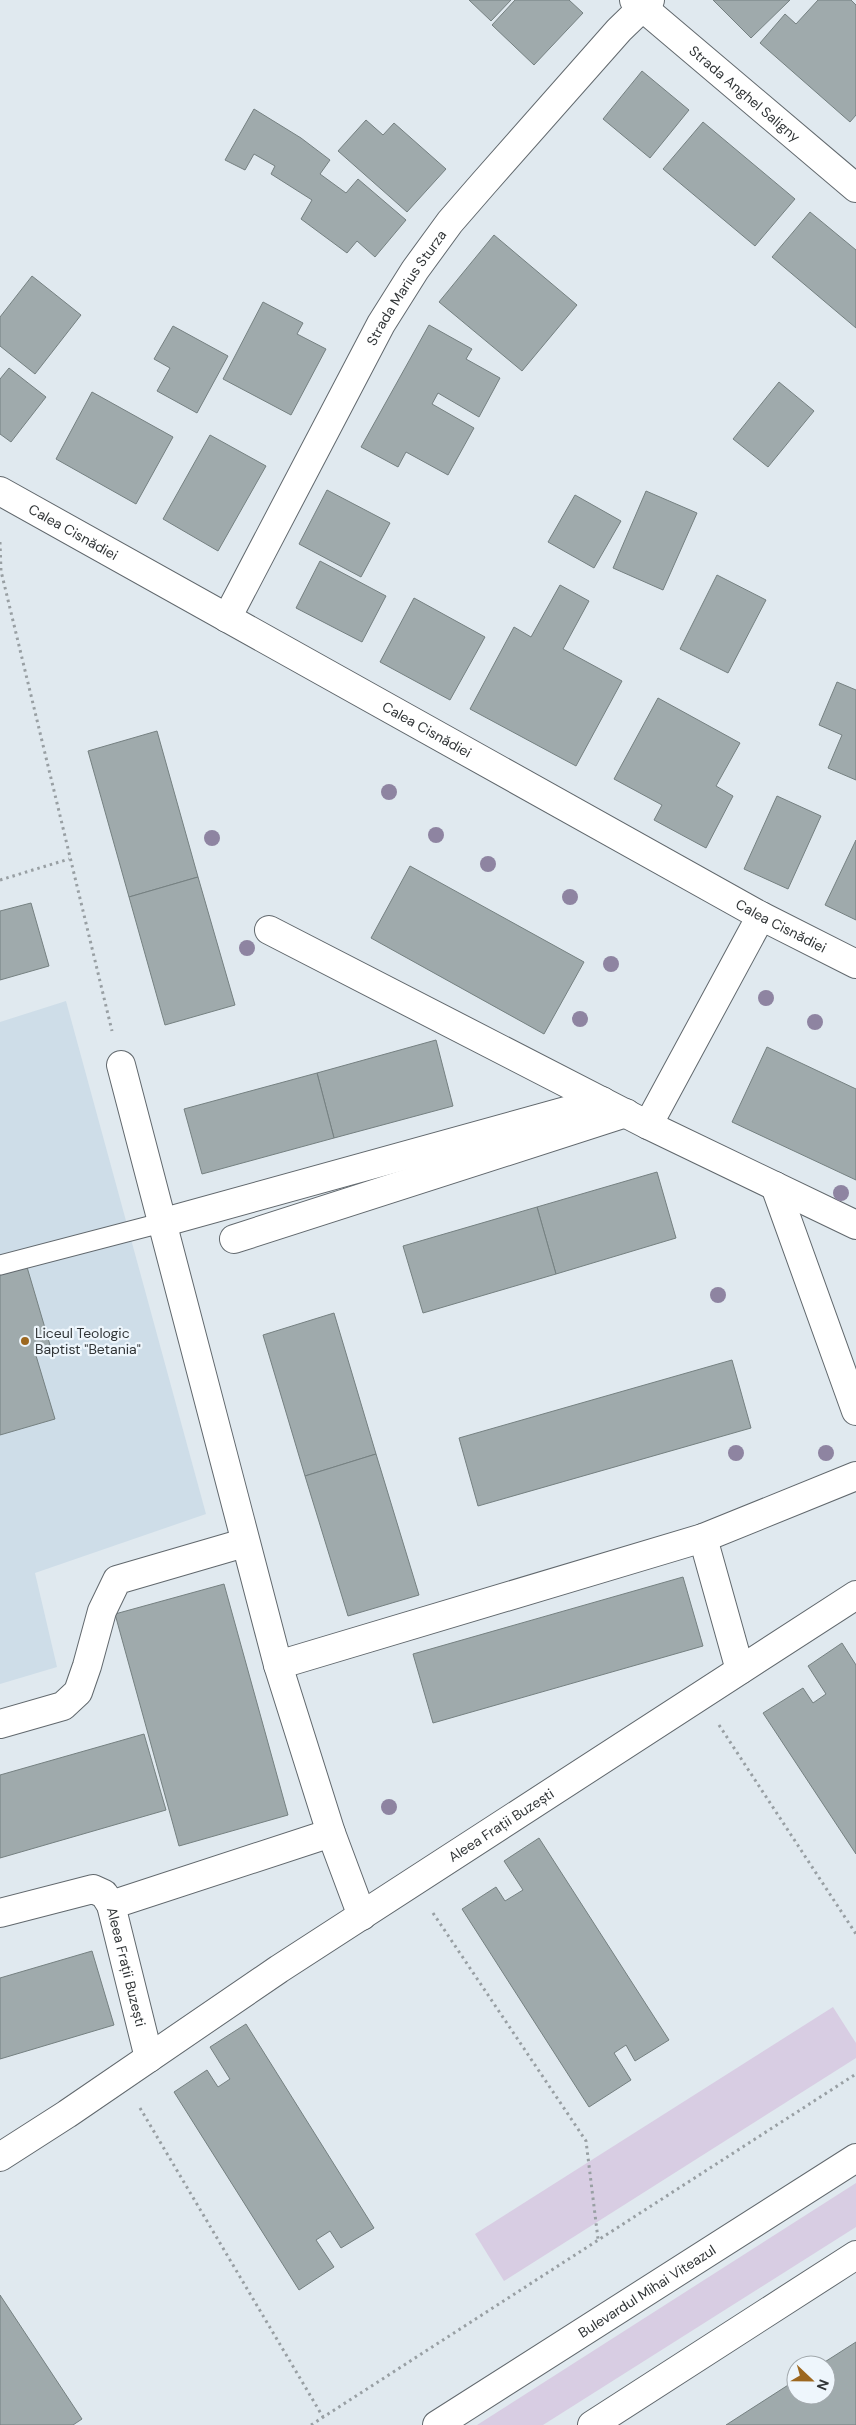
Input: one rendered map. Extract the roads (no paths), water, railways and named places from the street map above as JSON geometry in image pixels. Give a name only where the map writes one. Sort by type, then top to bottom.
[{"type":"street","name":"Strada Anghel Saligny","points":[[642,3],[856,188]]},
{"type":"street","name":"Strada Marius Sturza","points":[[226,618],[381,324],[416,270],[450,222],[642,3]]},
{"type":"street","name":"Calea Cisnădiei","points":[[0,491],[761,916],[856,964]]},
{"type":"street","points":[[234,1239],[637,1119],[761,916]]},
{"type":"street","points":[[269,930],[637,1119],[856,1225]]},
{"type":"street","points":[[121,1065],[244,1543],[278,1666],[331,1833],[362,1916]]},
{"type":"street","points":[[161,1223],[602,1101]]},
{"type":"street","points":[[775,1186],[856,1410]]},
{"type":"street","points":[[278,1666],[703,1538],[856,1476]]},
{"type":"street","points":[[703,1538],[740,1670]]},
{"type":"street","points":[[0,1724],[63,1706],[78,1692],[88,1666],[102,1611],[117,1580],[244,1543]]},
{"type":"street","name":"Aleea Frații Buzești","points":[[0,2156],[121,2077],[249,1988],[856,1595]]},
{"type":"street","points":[[111,1905],[331,1833]]},
{"type":"street","name":"Aleea Frații Buzești","points":[[0,1913],[93,1889],[104,1894],[111,1905],[148,2058]]},
{"type":"street","name":"Bulevardul Mihai Viteazul","points":[[436,2425],[856,2158]]},
{"type":"street","points":[[592,2425],[856,2255]]},
{"type":"lane","points":[[0,1264],[161,1223]]},
{"type":"place","name":"Liceul Teologic Baptist \"Betania\"","points":[[25,1341]]}]
